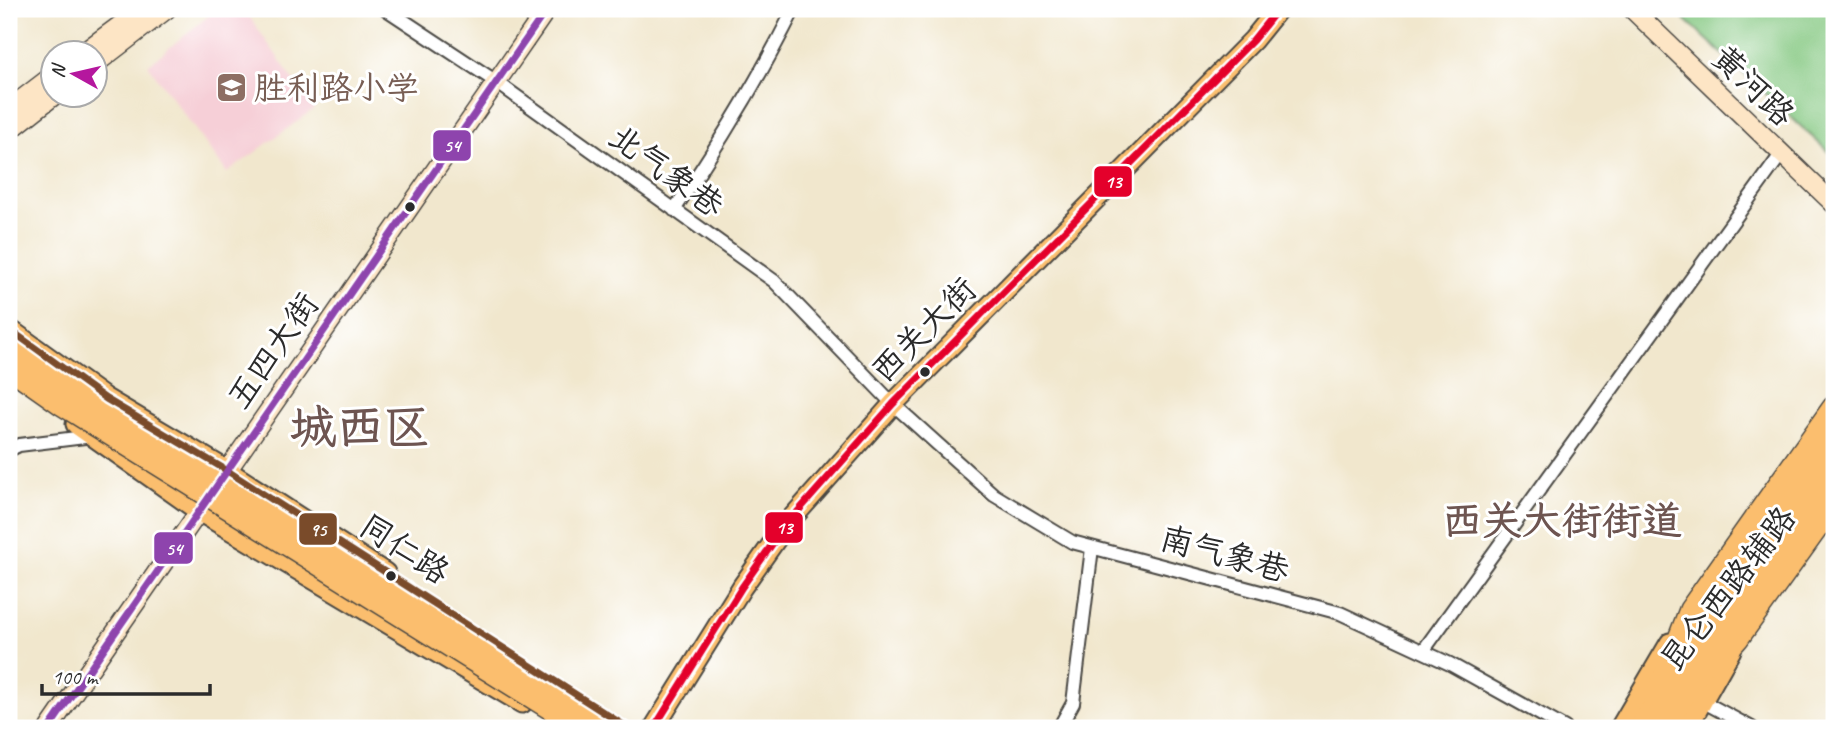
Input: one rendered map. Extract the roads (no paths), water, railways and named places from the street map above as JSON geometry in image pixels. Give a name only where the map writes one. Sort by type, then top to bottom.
[{"type":"highway","points":[[9,346],[71,390],[614,728]]},
{"type":"highway","points":[[9,366],[63,404],[583,728]]},
{"type":"highway","name":"昆仑西路辅路","points":[[1669,720],[1691,610],[1834,408]]},
{"type":"highway","points":[[1641,728],[1669,720],[1734,597],[1834,443]]},
{"type":"highway","points":[[1734,597],[1834,471]]},
{"type":"highway","name":"昆仑西路辅路","points":[[1669,720],[1737,638],[1834,503]]},
{"type":"main road","points":[[108,54],[167,9]]},
{"type":"main road","name":"五四大街","points":[[50,728],[547,9]]},
{"type":"main road","name":"西关大街","points":[[654,728],[742,587],[785,526],[893,404],[1253,40],[1278,9]]},
{"type":"main road","name":"黄河路","points":[[1632,9],[1834,204]]},
{"type":"main road","points":[[102,38],[137,10]]},
{"type":"main road","points":[[9,109],[38,87]]},
{"type":"main road","points":[[9,131],[38,108]]},
{"type":"main road","name":"同仁路","points":[[9,329],[106,398],[226,470],[628,728]]},
{"type":"main road","points":[[9,378],[199,511],[565,728]]},
{"type":"main road","points":[[1620,728],[1691,610]]},
{"type":"main road","points":[[1630,728],[1669,720],[1702,701],[1737,638]]},
{"type":"street","name":"北气象巷","points":[[386,9],[495,81],[774,281],[893,404]]},
{"type":"street","points":[[674,210],[726,131],[794,9]]},
{"type":"street","points":[[1423,651],[1782,153]]},
{"type":"street","name":"南气象巷","points":[[893,404],[994,495],[1072,542],[1340,612],[1423,651],[1564,728]]},
{"type":"street","points":[[9,450],[19,445],[93,436]]},
{"type":"street","points":[[1059,728],[1073,703],[1092,548]]},
{"type":"street","points":[[1702,701],[1752,728]]},
{"type":"place","name":"胜利路小学","points":[[231,87]]},
{"type":"district","name":"城西区","points":[[360,427]]},
{"type":"district","name":"西关大街街道","points":[[1562,520]]}]
